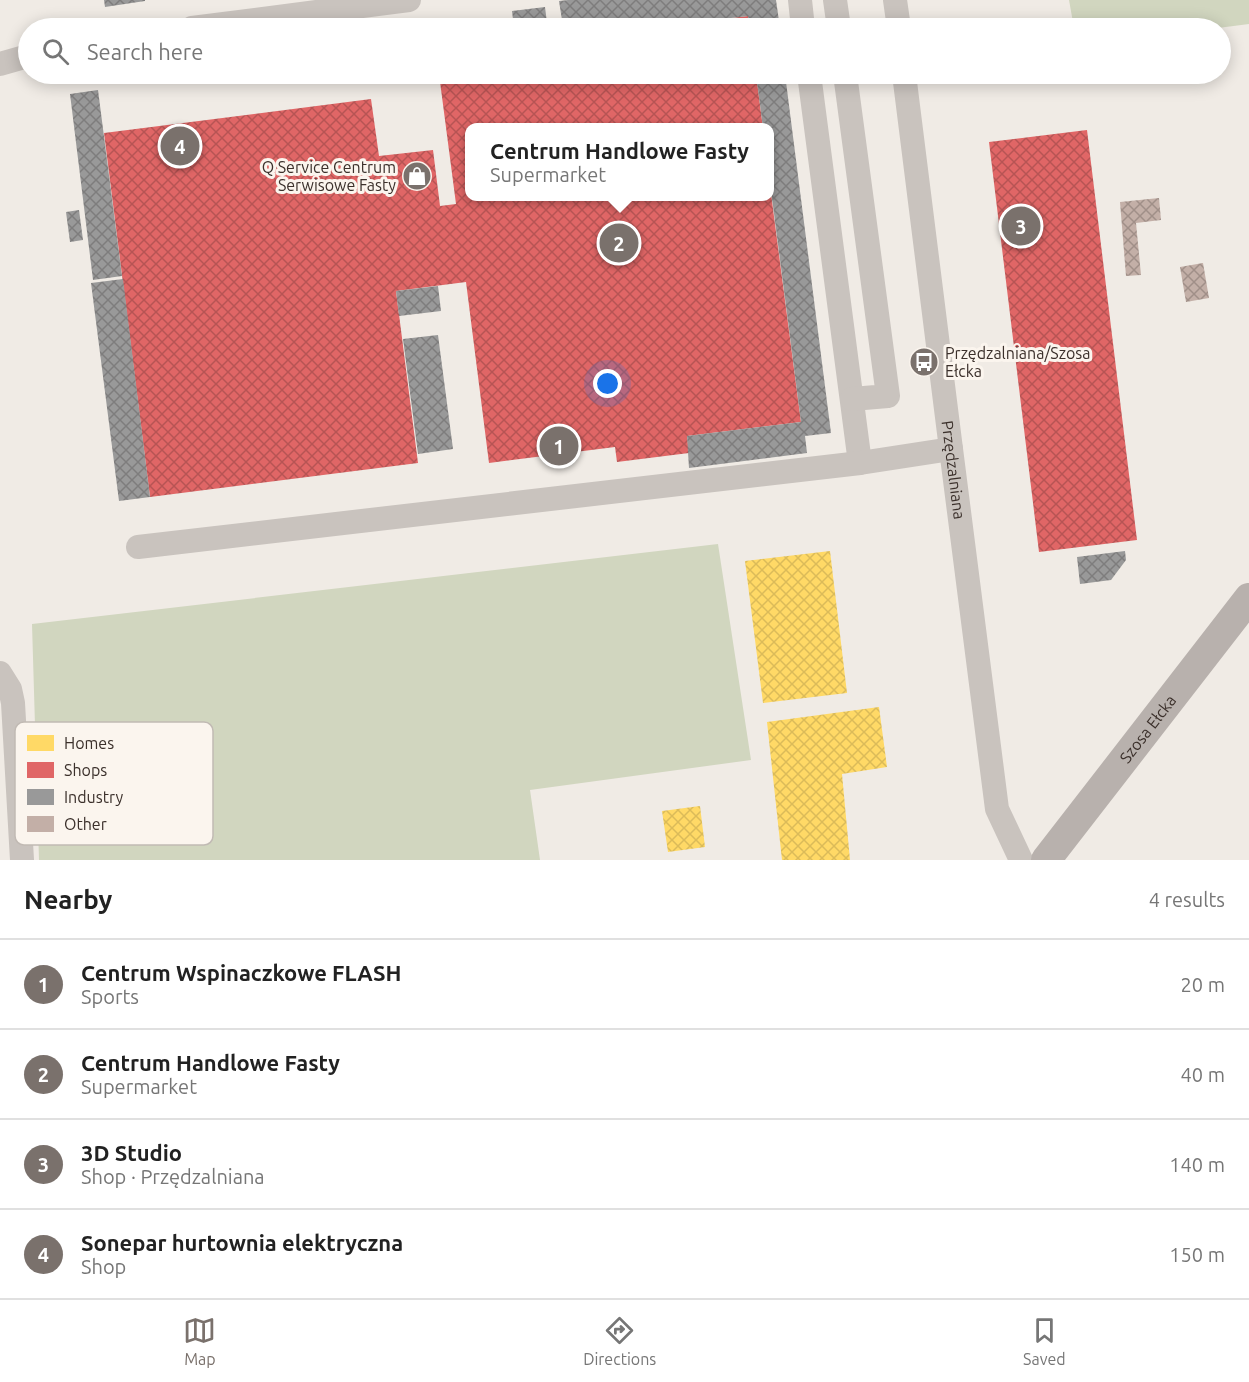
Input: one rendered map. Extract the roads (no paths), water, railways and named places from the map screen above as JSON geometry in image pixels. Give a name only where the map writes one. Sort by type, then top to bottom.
[{"type":"main road","name":"Szosa Ełcka","points":[[1046,860],[1249,598]]},
{"type":"street","points":[[270,18],[409,0]]},
{"type":"street","points":[[800,0],[802,18]]},
{"type":"street","points":[[835,0],[838,18]]},
{"type":"street","points":[[895,0],[898,18]]},
{"type":"street","points":[[0,64],[18,60]]},
{"type":"street","points":[[810,84],[860,463]]},
{"type":"street","points":[[846,84],[888,396],[852,399]]},
{"type":"street","name":"Przędzalniana","points":[[905,84],[998,809],[1021,860]]},
{"type":"street","points":[[138,547],[860,463],[951,449]]},
{"type":"street","points":[[0,673],[10,689],[15,738]]},
{"type":"street","points":[[21,845],[22,860]]},
{"type":"place","name":"Sonepar hurtownia elektryczna","points":[[180,146]]},
{"type":"place","name":"Q Service Centrum Serwisowe Fasty","points":[[417,176]]},
{"type":"place","name":"3D Studio","points":[[1021,226]]},
{"type":"place","name":"Centrum Handlowe Fasty","points":[[619,243]]},
{"type":"place","name":"Przędzalniana/Szosa Ełcka","points":[[924,362]]},
{"type":"place","name":"Centrum Wspinaczkowe FLASH","points":[[559,446]]}]
